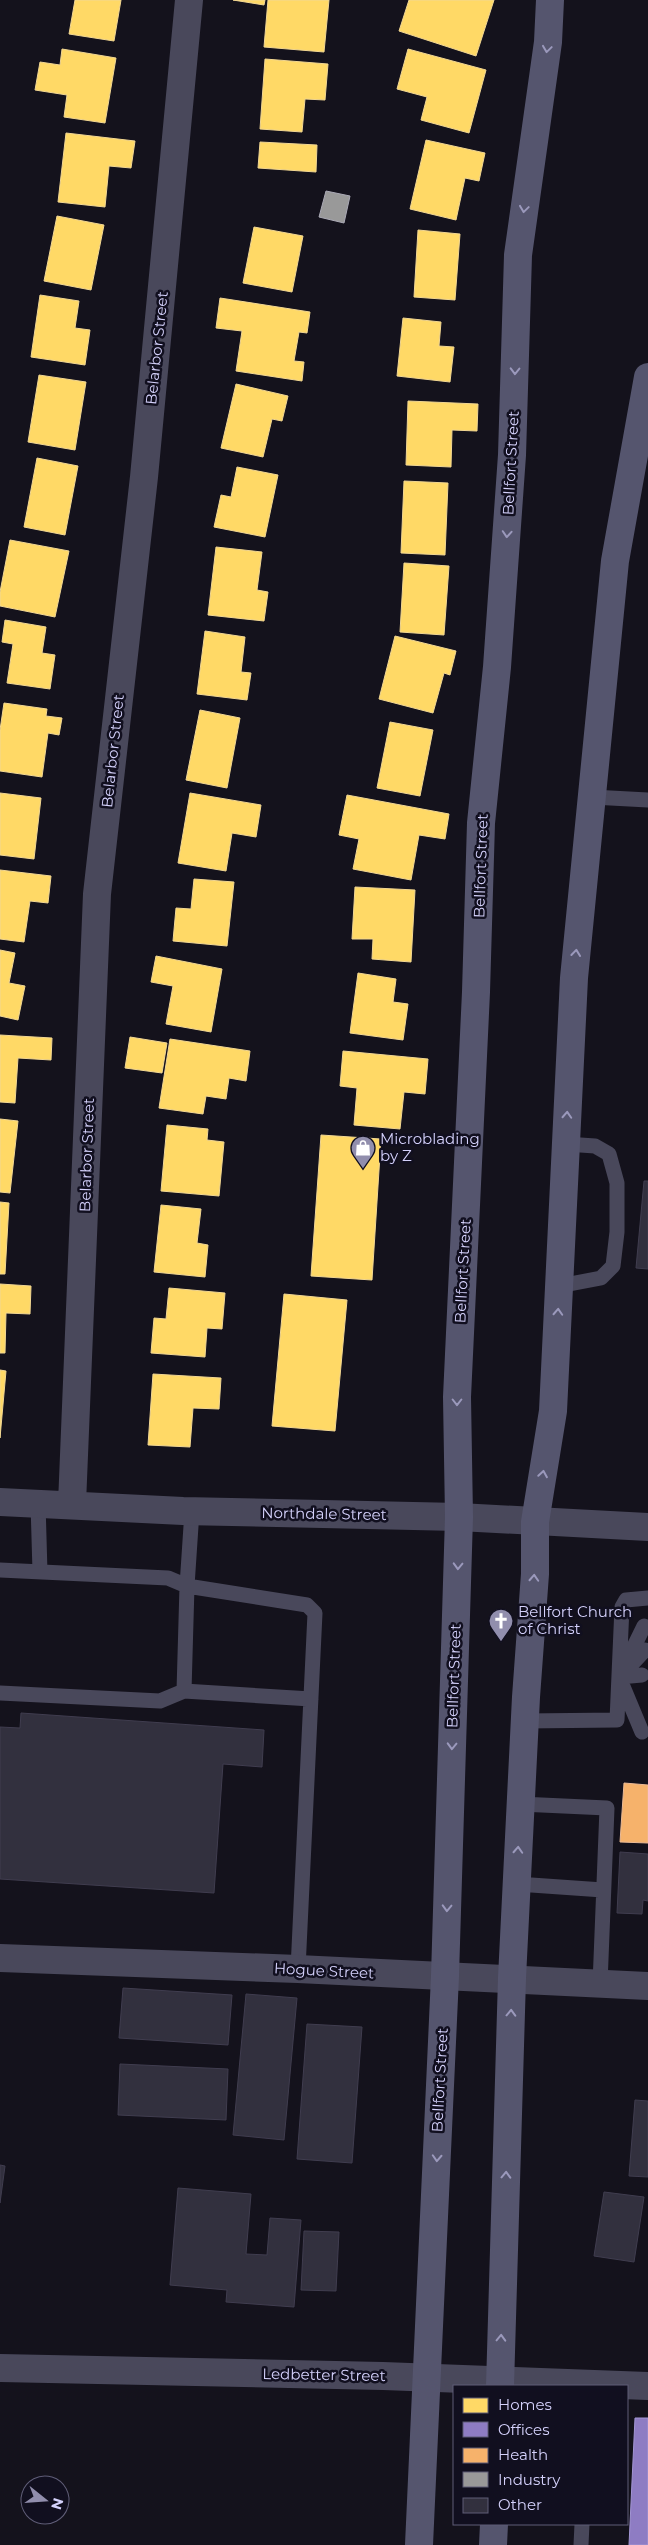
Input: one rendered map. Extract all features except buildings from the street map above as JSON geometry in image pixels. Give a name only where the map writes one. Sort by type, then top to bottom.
[{"type":"main road","name":"Bellfort Street","points":[[419,2545],[445,1976],[459,1517],[457,1397],[476,992],[481,823],[497,668],[512,456],[518,255],[548,42],[550,0]]},
{"type":"main road","points":[[500,2383],[512,1978],[520,1804],[535,1574],[535,1522],[553,1411],[574,978],[615,561],[648,376]]},
{"type":"main road","points":[[493,2545],[494,2525]]},
{"type":"street","name":"Belarbor Street","points":[[72,1504],[97,894],[144,476],[189,0]]},
{"type":"street","name":"Northdale Street","points":[[0,1502],[192,1511],[459,1517],[648,1527]]},
{"type":"street","name":"Hogue Street","points":[[0,1958],[298,1968],[648,1986]]},
{"type":"street","name":"Ledbetter Street","points":[[0,2368],[426,2377],[500,2383],[587,2385]]},
{"type":"street","name":"Ledbetter Street","points":[[628,2386],[648,2386]]},
{"type":"lane","points":[[592,797],[648,800]]},
{"type":"lane","points":[[559,1286],[601,1278],[613,1266],[617,1232],[617,1183],[609,1154],[595,1146],[566,1144]]},
{"type":"lane","points":[[38,1503],[40,1572]]},
{"type":"lane","points":[[184,1691],[187,1586],[192,1511]]},
{"type":"lane","points":[[0,1570],[168,1578],[187,1586],[307,1605],[315,1613],[298,1968]]},
{"type":"lane","points":[[525,1721],[617,1720],[622,1607],[626,1600],[648,1598]]},
{"type":"lane","points":[[642,1732],[619,1677],[644,1626]]},
{"type":"lane","points":[[619,1677],[645,1650]]},
{"type":"lane","points":[[619,1677],[642,1675]]},
{"type":"lane","points":[[619,1677],[641,1708]]},
{"type":"lane","points":[[0,1693],[160,1701],[184,1691],[311,1699]]},
{"type":"lane","points":[[520,1804],[607,1808],[600,1984]]},
{"type":"lane","points":[[516,1884],[603,1890]]},
{"type":"lane","points":[[581,2545],[582,2525]]},
{"type":"place","name":"Microblading by Z","points":[[363,1169]]},
{"type":"place","name":"Bellfort Church of Christ","points":[[501,1642]]}]
